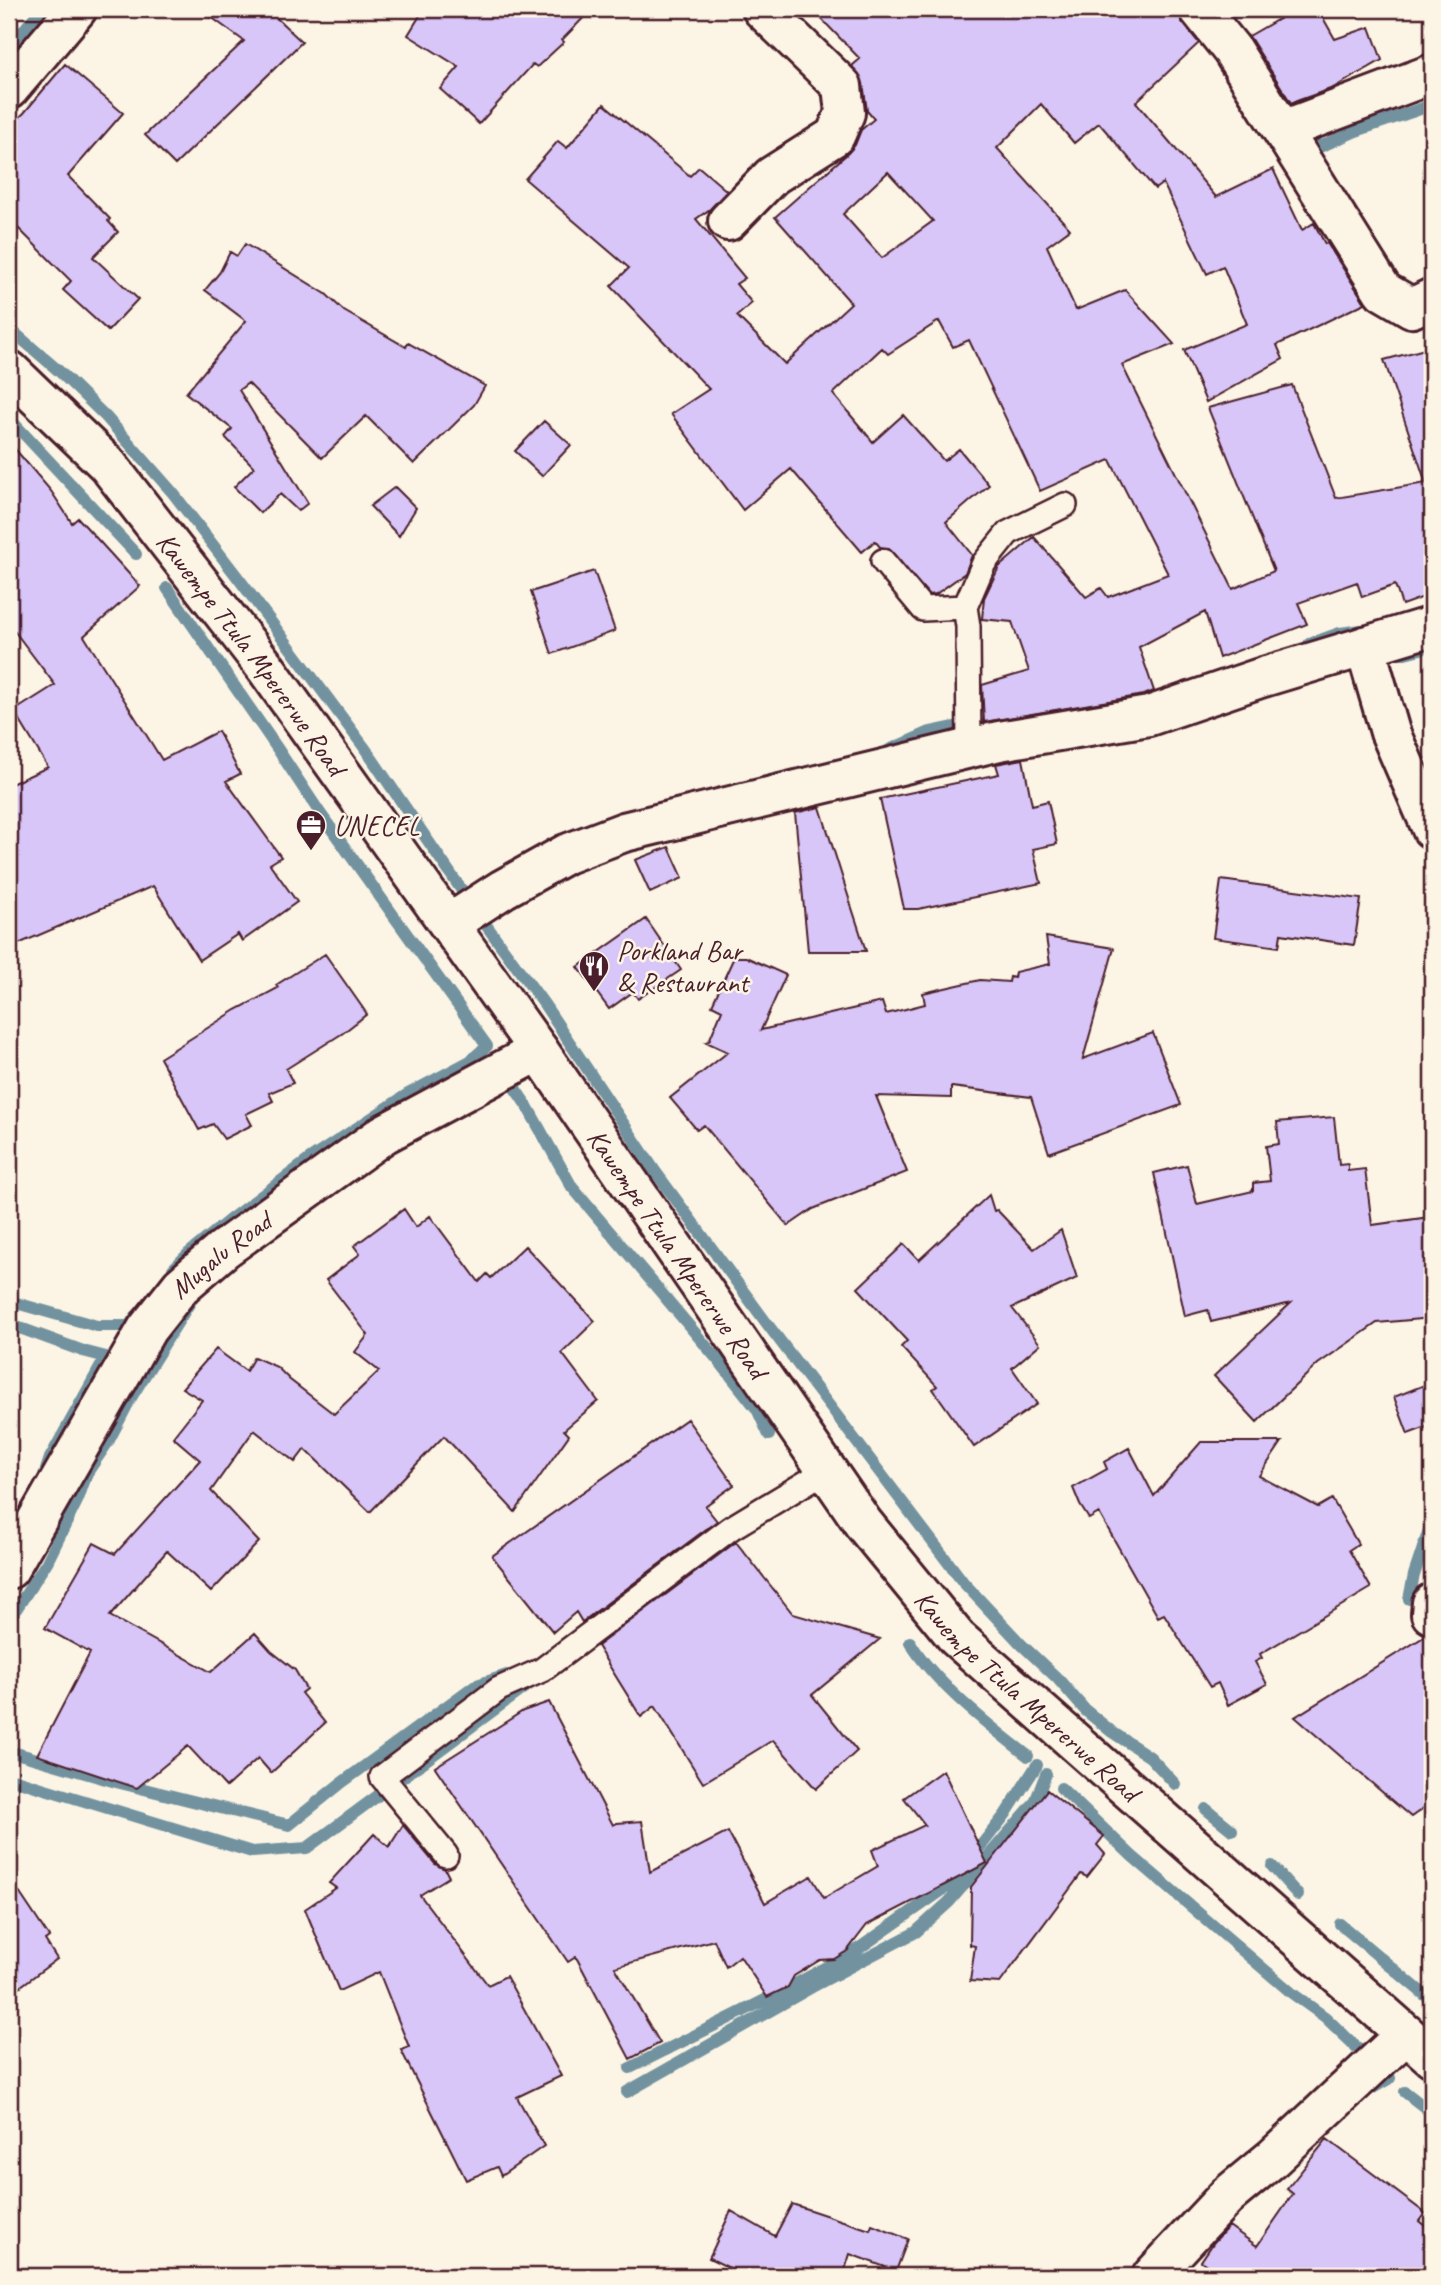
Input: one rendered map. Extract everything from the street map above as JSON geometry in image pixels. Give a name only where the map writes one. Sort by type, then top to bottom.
[{"type":"street","points":[[9,89],[77,9]]},
{"type":"street","points":[[728,221],[772,176],[835,136],[845,113],[842,86],[762,9]]},
{"type":"street","points":[[1208,12],[1383,291],[1412,307],[1432,298]]},
{"type":"street","points":[[1283,130],[1432,74]]},
{"type":"street","name":"Kawempe Ttula Mpererwe Road","points":[[9,370],[107,464],[266,668],[539,1051],[863,1523],[957,1638],[1419,2046]]},
{"type":"street","points":[[449,924],[503,889],[566,854],[624,832],[999,741],[1149,716],[1260,678],[1432,626]]},
{"type":"street","points":[[1365,646],[1390,732],[1432,830]]},
{"type":"street","name":"Mugalu Road","points":[[9,1569],[147,1329],[181,1286],[224,1249],[384,1134],[539,1051]]},
{"type":"street","points":[[1152,2276],[1227,2196],[1419,2046]]},
{"type":"lane","points":[[969,749],[968,638],[965,607],[984,563],[1008,533],[1065,505]]},
{"type":"lane","points":[[883,561],[922,609],[965,607]]},
{"type":"lane","points":[[446,1855],[382,1777],[499,1689],[542,1670],[731,1528],[827,1470]]},
{"type":"building","points":[[200,9],[267,9],[302,42],[175,165],[145,135],[244,41]]},
{"type":"building","points":[[424,9],[592,9],[562,40],[564,42],[537,67],[533,64],[479,124],[440,89],[459,67],[408,35]]},
{"type":"building","points":[[812,9],[1178,9],[1182,22],[1199,43],[1136,102],[1216,197],[1273,169],[1302,230],[1314,223],[1365,303],[1277,345],[1283,359],[1206,402],[1184,350],[1247,324],[1223,266],[1207,274],[1163,183],[1155,189],[1099,123],[1074,143],[1041,104],[997,148],[1070,229],[1047,246],[1076,310],[1125,290],[1174,344],[1122,365],[1233,589],[1274,571],[1208,408],[1292,385],[1336,498],[1426,483],[1384,360],[1432,347],[1432,594],[1402,605],[1395,585],[1362,597],[1357,582],[1298,603],[1307,624],[1219,658],[1205,612],[1139,647],[1154,691],[1144,695],[984,722],[982,685],[1029,671],[1012,622],[982,619],[984,598],[999,567],[1034,537],[1086,597],[1101,588],[1108,597],[1168,574],[1110,460],[1040,491],[969,340],[953,347],[939,321],[888,354],[882,348],[833,394],[873,442],[903,415],[944,461],[959,449],[989,485],[946,522],[972,555],[965,573],[936,594],[929,595],[888,548],[880,547],[875,541],[862,552],[791,469],[743,510],[671,414],[709,389],[611,286],[629,268],[525,179],[558,141],[567,148],[604,104],[690,176],[699,167],[727,191],[696,219],[745,278],[736,284],[752,303],[737,316],[785,364],[851,303],[775,217],[847,154],[855,145],[861,130],[874,119],[867,111],[863,83],[852,66],[860,59]],"holes":[[[888,172],[933,221],[882,258],[843,214]]]},
{"type":"building","points":[[1296,9],[1318,9],[1335,39],[1370,27],[1382,60],[1333,88],[1291,103],[1249,36]]},
{"type":"building","points":[[65,64],[123,113],[68,176],[110,219],[108,221],[118,232],[93,257],[138,299],[108,331],[63,290],[71,281],[9,219],[9,127]]},
{"type":"building","points":[[245,244],[326,294],[344,311],[406,347],[408,343],[485,386],[474,405],[414,464],[366,416],[322,458],[248,383],[239,390],[308,503],[298,511],[280,494],[260,513],[234,487],[254,467],[225,437],[232,429],[186,393],[246,321],[205,290],[220,272],[230,252],[237,256]]},
{"type":"building","points":[[544,421],[571,445],[542,476],[515,451]]},
{"type":"building","points":[[9,442],[51,491],[72,523],[78,518],[140,586],[84,636],[162,760],[218,731],[240,774],[226,781],[281,857],[270,864],[297,902],[242,941],[238,934],[199,960],[153,886],[9,948],[9,785],[48,767],[14,711],[55,685],[9,624]]},
{"type":"building","points":[[395,487],[416,508],[399,536],[370,506]]},
{"type":"building","points":[[594,571],[615,631],[552,654],[531,592]]},
{"type":"building","points":[[1023,759],[1032,805],[1048,801],[1057,844],[1033,849],[1041,883],[918,909],[904,909],[880,799],[999,774],[996,764]]},
{"type":"building","points":[[820,807],[866,951],[808,951],[795,813]]},
{"type":"building","points":[[669,847],[683,878],[650,893],[635,860]]},
{"type":"building","points":[[1221,880],[1361,899],[1354,945],[1281,934],[1279,947],[1213,938]]},
{"type":"building","points":[[646,919],[681,970],[638,999],[633,992],[609,1009],[578,967]]},
{"type":"building","points":[[1046,937],[1114,948],[1083,1059],[1153,1033],[1181,1105],[1049,1153],[1031,1097],[951,1087],[951,1098],[876,1096],[907,1172],[813,1209],[788,1226],[704,1125],[697,1130],[670,1098],[728,1052],[706,1042],[709,1041],[722,1010],[712,1005],[734,957],[746,957],[786,975],[761,1030],[882,1002],[886,1014],[925,1004],[923,993],[980,980],[1009,982],[1010,977],[1014,978],[1015,972],[1050,964]]},
{"type":"building","points":[[325,954],[367,1014],[343,1033],[286,1069],[293,1083],[269,1093],[273,1101],[246,1114],[252,1125],[224,1139],[213,1124],[199,1130],[160,1058],[236,1010],[278,988],[276,985]]},
{"type":"building","points":[[1334,1117],[1339,1165],[1348,1164],[1348,1171],[1365,1169],[1372,1225],[1430,1217],[1432,1318],[1377,1323],[1318,1364],[1257,1422],[1214,1376],[1291,1303],[1211,1322],[1208,1310],[1185,1316],[1154,1173],[1187,1165],[1197,1204],[1253,1191],[1253,1183],[1270,1181],[1266,1146],[1279,1144],[1277,1122]]},
{"type":"building","points":[[989,1195],[994,1211],[997,1210],[1034,1249],[1061,1230],[1077,1278],[1012,1308],[1040,1344],[1012,1368],[1037,1404],[974,1447],[933,1389],[937,1386],[901,1347],[907,1341],[858,1288],[904,1244],[919,1260]]},
{"type":"building","points":[[404,1209],[416,1227],[430,1216],[479,1282],[487,1274],[491,1278],[525,1246],[595,1321],[562,1353],[598,1401],[564,1430],[569,1435],[515,1512],[444,1436],[370,1512],[305,1449],[295,1462],[254,1430],[211,1491],[259,1542],[211,1592],[167,1551],[110,1616],[211,1672],[255,1633],[271,1651],[295,1670],[306,1689],[301,1693],[325,1723],[271,1773],[258,1758],[226,1787],[188,1746],[137,1788],[37,1755],[90,1653],[45,1628],[94,1543],[115,1554],[200,1460],[173,1437],[202,1400],[182,1388],[216,1349],[246,1371],[254,1357],[277,1367],[334,1414],[379,1371],[355,1352],[368,1335],[326,1280],[360,1254],[354,1246]]},
{"type":"building","points":[[1432,1382],[1432,1425],[1408,1434],[1394,1397]]},
{"type":"building","points":[[687,1419],[734,1485],[705,1506],[717,1521],[582,1622],[576,1612],[553,1632],[492,1556]]},
{"type":"building","points":[[1201,1442],[1282,1442],[1259,1476],[1318,1507],[1332,1499],[1358,1544],[1349,1550],[1371,1588],[1260,1654],[1262,1658],[1255,1662],[1267,1684],[1228,1705],[1218,1683],[1210,1687],[1164,1614],[1158,1617],[1099,1513],[1089,1519],[1073,1488],[1107,1469],[1104,1462],[1129,1448],[1154,1496]]},
{"type":"building","points":[[736,1542],[793,1614],[880,1639],[812,1695],[857,1751],[816,1789],[773,1740],[703,1783],[655,1706],[641,1717],[597,1646]]},
{"type":"building","points":[[1427,1635],[1432,1635],[1432,1802],[1411,1817],[1295,1717]]},
{"type":"building","points":[[549,1702],[613,1825],[642,1821],[650,1872],[728,1832],[765,1903],[811,1876],[824,1898],[878,1866],[872,1850],[925,1825],[904,1798],[943,1770],[987,1863],[867,1925],[847,1951],[834,1959],[820,1960],[794,1976],[788,1987],[767,1997],[740,1956],[726,1967],[714,1940],[615,1967],[660,2043],[630,2059],[576,1957],[568,1962],[435,1767],[523,1711]]},
{"type":"building","points":[[1047,1790],[1104,1836],[1097,1845],[1105,1854],[1087,1877],[1081,1874],[1000,1983],[970,1981],[975,1946],[970,1945],[971,1887]]},
{"type":"building","points":[[403,1825],[435,1864],[445,1869],[449,1877],[420,1895],[488,1985],[506,1976],[561,2076],[517,2097],[544,2146],[501,2176],[497,2167],[466,2180],[401,2050],[409,2047],[379,1972],[339,1991],[305,1909],[336,1888],[329,1883],[374,1834],[389,1847]]},
{"type":"building","points":[[9,1877],[49,1937],[45,1940],[57,1959],[9,1995]]},
{"type":"building","points":[[1327,2139],[1425,2213],[1419,2221],[1432,2232],[1432,2276],[1222,2276],[1201,2261],[1229,2226],[1257,2246],[1293,2194],[1287,2189]]},
{"type":"building","points":[[792,2204],[870,2230],[872,2225],[908,2239],[896,2271],[850,2254],[843,2276],[746,2276],[709,2258],[731,2211],[775,2236]]},
{"type":"waterway","points":[[9,48],[41,9]]},
{"type":"waterway","points":[[1215,21],[1241,9]]},
{"type":"waterway","points":[[1303,146],[1322,146],[1356,131],[1432,105]]},
{"type":"waterway","points":[[9,328],[106,417],[173,493],[242,583],[364,747],[478,914],[544,1004],[655,1171],[963,1582],[1085,1710],[1150,1757],[1175,1784]]},
{"type":"waterway","points":[[9,418],[136,554]]},
{"type":"waterway","points":[[167,588],[320,813],[487,1046],[470,1061],[408,1094],[310,1159],[232,1218],[173,1269]]},
{"type":"waterway","points":[[1309,644],[1340,633],[1362,630]]},
{"type":"waterway","points":[[1401,654],[1432,646]]},
{"type":"waterway","points":[[889,750],[930,732],[968,724],[999,726]]},
{"type":"waterway","points":[[503,1076],[506,1075],[527,1106],[572,1187],[723,1366],[757,1409],[769,1435]]},
{"type":"waterway","points":[[9,1620],[47,1562],[78,1499],[87,1473],[192,1299]]},
{"type":"waterway","points":[[9,1301],[97,1326],[129,1326],[136,1316]]},
{"type":"waterway","points":[[9,1324],[106,1357],[50,1458],[44,1476]]},
{"type":"waterway","points":[[1409,1599],[1432,1521]]},
{"type":"waterway","points":[[910,1642],[948,1688],[1028,1756]]},
{"type":"waterway","points":[[9,1751],[116,1782],[289,1825],[340,1784],[474,1686],[507,1675]]},
{"type":"waterway","points":[[9,1778],[252,1852],[307,1848],[525,1687]]},
{"type":"waterway","points":[[630,2068],[851,1954],[951,1884],[1005,1815],[1037,1765]]},
{"type":"waterway","points":[[627,2092],[812,1987],[916,1932],[949,1902],[1035,1802],[1046,1774]]},
{"type":"waterway","points":[[1061,1788],[1132,1856],[1293,1994],[1325,2017],[1371,2061]]},
{"type":"waterway","points":[[1206,1809],[1232,1830]]},
{"type":"waterway","points":[[1272,1866],[1298,1895]]},
{"type":"waterway","points":[[1340,1924],[1432,2001]]},
{"type":"waterway","points":[[1371,2089],[1390,2078]]},
{"type":"waterway","points":[[1405,2092],[1432,2113]]},
{"type":"place","name":"UNECEL","points":[[311,852]]},
{"type":"place","name":"Porkland Bar & Restaurant","points":[[594,993]]}]
